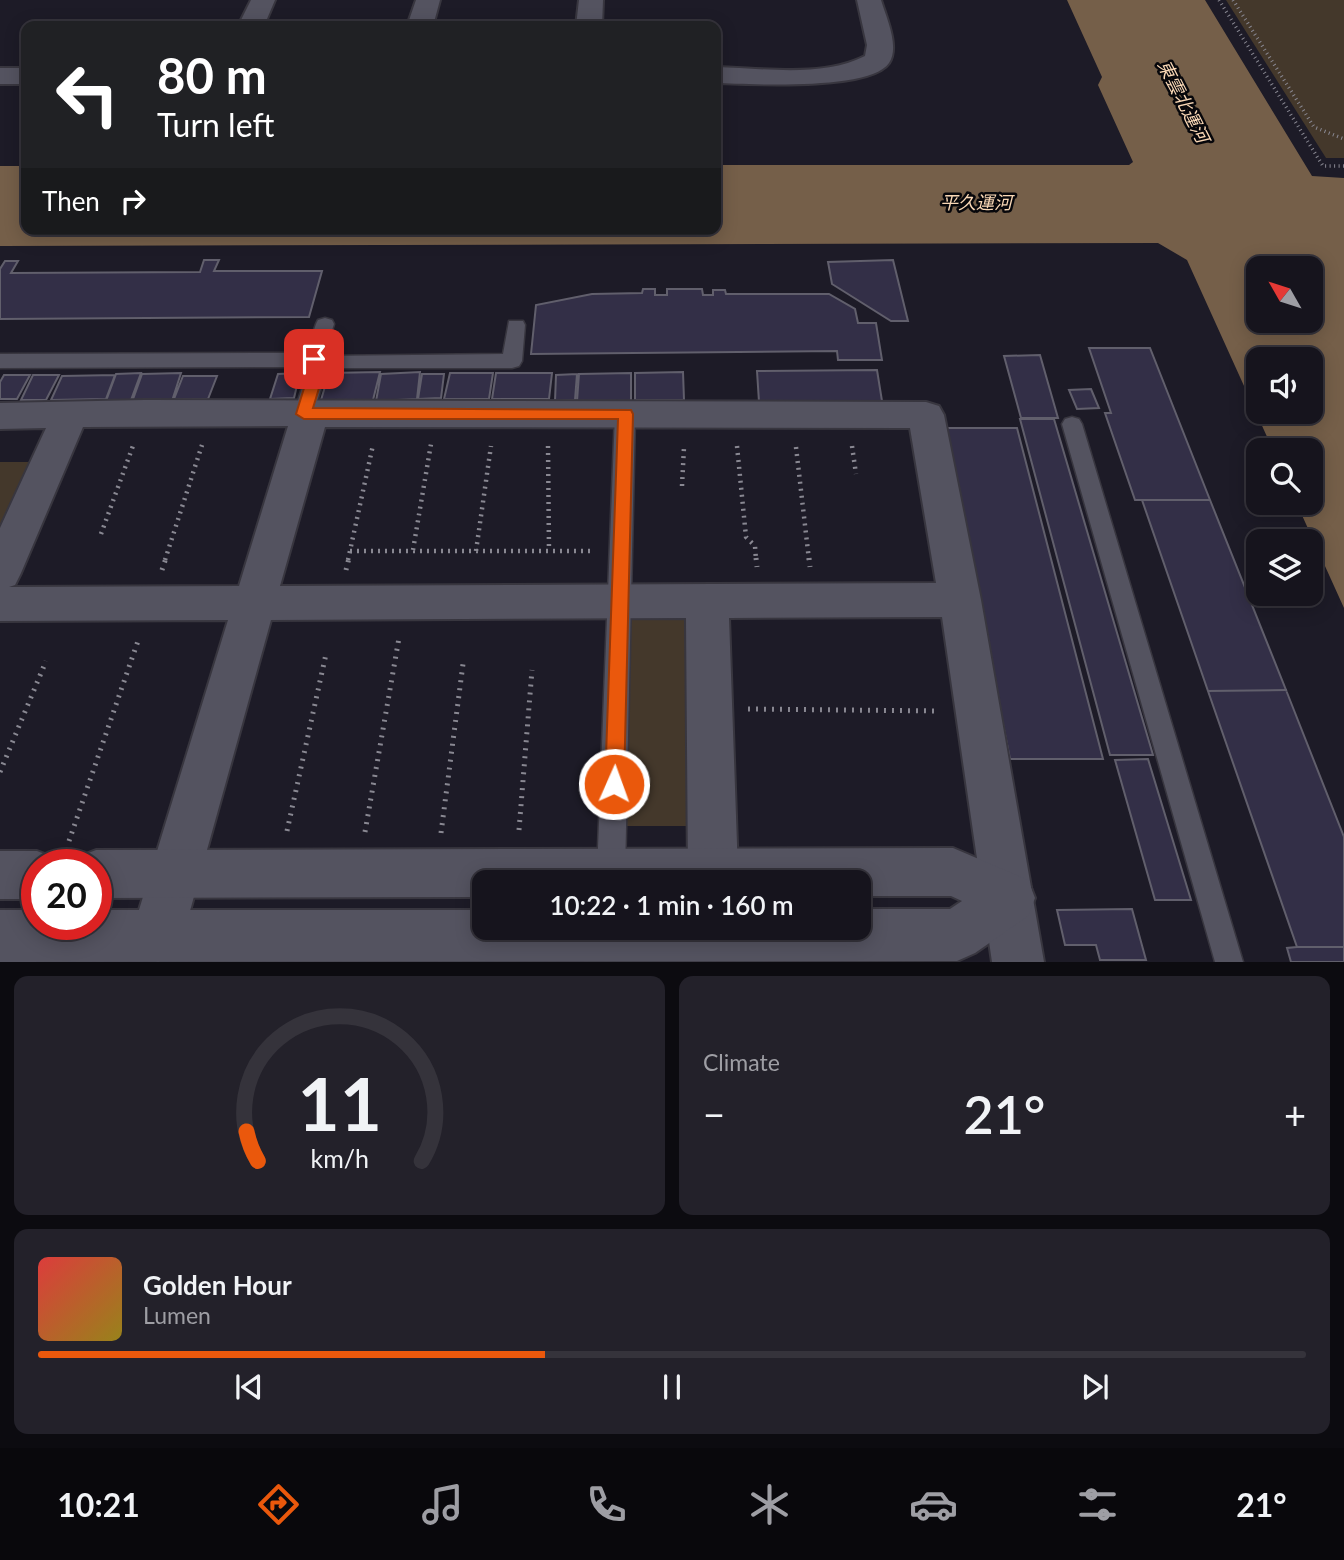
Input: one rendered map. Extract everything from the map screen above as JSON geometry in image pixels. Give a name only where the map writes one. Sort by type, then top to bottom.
[{"type":"street","points":[[253,21],[263,0]]},
{"type":"street","points":[[422,21],[428,0]]},
{"type":"street","points":[[590,21],[591,0]]},
{"type":"street","points":[[721,75],[846,74],[867,68],[878,60],[880,45],[869,0]]},
{"type":"street","points":[[0,76],[21,76]]},
{"type":"street","points":[[0,416],[145,413],[926,415],[960,600],[1018,961]]},
{"type":"street","points":[[157,936],[255,603],[307,414]]},
{"type":"street","points":[[0,573],[70,415]]},
{"type":"street","points":[[0,604],[960,600]]},
{"type":"street","points":[[706,601],[713,870]]},
{"type":"street","points":[[871,872],[953,872],[1010,898]]},
{"type":"street","points":[[112,874],[472,875]]},
{"type":"street","points":[[0,875],[21,875]]},
{"type":"street","points":[[0,936],[57,941],[157,936],[539,941],[957,935],[1010,898]]},
{"type":"lane","points":[[307,414],[317,372],[314,359],[325,324]]},
{"type":"lane","points":[[317,372],[331,361],[512,361],[516,325]]},
{"type":"lane","points":[[0,361],[285,360]]},
{"type":"lane","points":[[611,870],[625,414]]},
{"type":"lane","points":[[1072,424],[1229,961]]},
{"type":"path","points":[[1219,0],[1323,166],[1344,166]]},
{"type":"path","points":[[1233,0],[1314,127],[1344,139]]},
{"type":"path","points":[[101,534],[145,413]]},
{"type":"path","points":[[339,602],[380,414]]},
{"type":"path","points":[[413,550],[436,414]]},
{"type":"path","points":[[477,551],[495,414]]},
{"type":"path","points":[[548,414],[549,551]]},
{"type":"path","points":[[682,486],[686,414]]},
{"type":"path","points":[[733,414],[746,537],[755,546],[760,600]]},
{"type":"path","points":[[793,414],[814,600]]},
{"type":"path","points":[[350,551],[621,550]]},
{"type":"path","points":[[358,874],[405,602]]},
{"type":"path","points":[[278,874],[326,654]]},
{"type":"path","points":[[0,772],[46,661]]},
{"type":"path","points":[[435,874],[463,664]]},
{"type":"path","points":[[532,670],[534,870]]},
{"type":"path","points":[[709,708],[978,712]]},
{"type":"shaded area","points":[[1226,0],[1344,0],[1344,158],[1326,158]]},
{"type":"shaded area","points":[[0,462],[35,462],[0,534]]},
{"type":"shaded area","points":[[627,614],[696,614],[698,826],[621,826]]},
{"type":"water","points":[[1067,0],[1205,0],[1312,176],[1344,178],[1344,608],[1323,562],[1323,529],[1308,529],[1302,515],[1323,515],[1323,438],[1268,438],[1261,424],[1323,424],[1323,347],[1246,347],[1246,390],[1187,260],[1158,243],[0,246],[0,166],[21,166],[21,235],[721,235],[721,165],[1129,165],[1133,162],[1098,85],[1102,77]]},
{"type":"building","points":[[204,260],[219,260],[214,271],[322,271],[309,317],[0,319],[0,269],[5,261],[18,261],[11,273],[200,272]]},
{"type":"building","points":[[893,260],[908,321],[891,321],[832,284],[828,262]]},
{"type":"building","points":[[643,289],[655,289],[655,295],[667,295],[667,289],[702,289],[703,295],[713,295],[713,290],[725,290],[726,294],[829,294],[855,309],[858,323],[876,323],[882,360],[838,360],[837,351],[531,354],[536,305],[592,294],[642,293]]},
{"type":"building","points":[[1089,348],[1150,348],[1210,500],[1135,500],[1105,413],[1111,413]]},
{"type":"building","points":[[1040,355],[1058,418],[1021,418],[1004,356]]},
{"type":"building","points":[[877,370],[882,401],[759,402],[757,371]]},
{"type":"building","points":[[380,372],[373,400],[321,400],[329,373]]},
{"type":"building","points":[[420,372],[417,399],[376,401],[381,374]]},
{"type":"building","points":[[683,372],[684,400],[635,400],[635,373]]},
{"type":"building","points":[[141,373],[131,400],[106,401],[116,374]]},
{"type":"building","points":[[181,373],[172,401],[132,402],[142,374]]},
{"type":"building","points":[[300,373],[294,398],[270,399],[278,374]]},
{"type":"building","points":[[450,373],[493,373],[489,399],[444,399]]},
{"type":"building","points":[[496,373],[552,373],[549,399],[492,399]]},
{"type":"building","points":[[631,373],[631,401],[577,401],[579,374]]},
{"type":"building","points":[[422,374],[444,374],[441,398],[418,399]]},
{"type":"building","points":[[577,374],[575,400],[555,401],[556,375]]},
{"type":"building","points":[[4,375],[30,375],[17,399],[0,399],[0,382]]},
{"type":"building","points":[[33,375],[59,375],[46,400],[21,400]]},
{"type":"building","points":[[115,375],[106,399],[51,400],[62,376]]},
{"type":"building","points":[[183,376],[217,376],[208,399],[174,399]]},
{"type":"building","points":[[1091,389],[1099,408],[1077,409],[1069,390]]},
{"type":"building","points":[[1020,419],[1054,419],[1153,755],[1110,755]]},
{"type":"building","points":[[943,428],[1017,428],[1103,759],[1010,759]]},
{"type":"building","points":[[1142,500],[1210,500],[1246,590],[1246,606],[1252,606],[1286,690],[1208,691]]},
{"type":"building","points":[[1286,690],[1344,837],[1344,947],[1297,947],[1208,691]]},
{"type":"building","points":[[1148,759],[1191,900],[1155,900],[1115,760]]},
{"type":"building","points":[[1132,909],[1146,960],[1100,960],[1096,945],[1065,945],[1057,910]]},
{"type":"building","points":[[1344,947],[1344,962],[1291,962],[1287,948]]},
{"type":"route","points":[[314,359],[317,372],[304,414],[625,414],[614,784]]},
{"type":"water label","name":"東雲北運河","points":[[1184,101]]},
{"type":"water label","name":"平久運河","points":[[976,202]]}]
